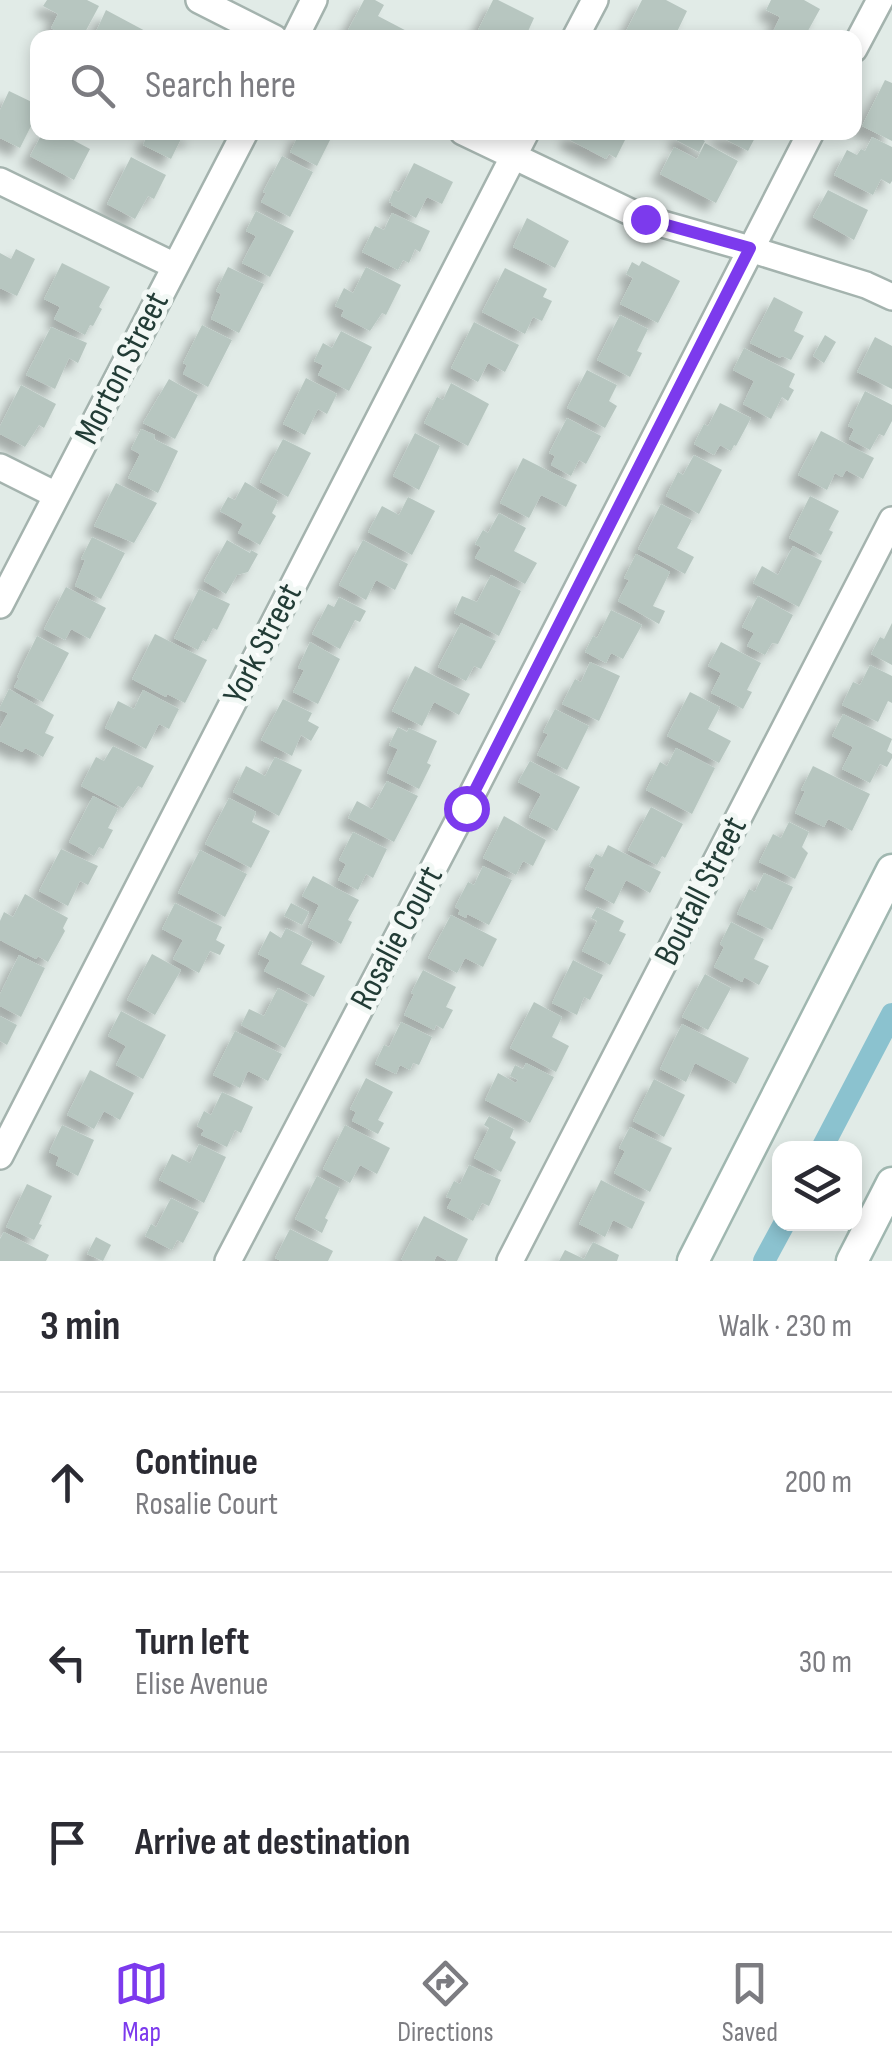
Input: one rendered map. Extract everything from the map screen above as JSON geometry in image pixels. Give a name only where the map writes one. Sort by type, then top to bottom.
[{"type":"main road","points":[[693,1261],[888,880]]},
{"type":"main road","points":[[852,1261],[892,1184]]},
{"type":"street","points":[[199,0],[258,30]]},
{"type":"street","points":[[299,30],[314,0]]},
{"type":"street","points":[[579,30],[595,0]]},
{"type":"street","points":[[862,34],[880,0]]},
{"type":"street","name":"Morton Street","points":[[0,604],[242,140]]},
{"type":"street","points":[[478,140],[645,219],[750,248],[892,296]]},
{"type":"street","name":"York Street","points":[[0,1156],[522,140]]},
{"type":"street","name":"Rosalie Court","points":[[228,1261],[466,808],[807,140]]},
{"type":"street","points":[[0,181],[175,266]]},
{"type":"street","points":[[0,466],[56,495]]},
{"type":"street","name":"Boutall Street","points":[[510,1261],[892,520]]},
{"type":"building","points":[[47,0],[87,0],[99,6],[86,30],[55,30],[51,28],[58,14],[43,6]]},
{"type":"building","points":[[364,0],[375,0],[384,5],[378,16],[405,30],[348,30]]},
{"type":"building","points":[[493,0],[534,18],[529,30],[478,30]]},
{"type":"building","points":[[642,0],[666,0],[687,11],[678,30],[627,30]]},
{"type":"building","points":[[771,0],[804,0],[820,9],[808,30],[774,30],[780,17],[766,10]]},
{"type":"building","points":[[106,10],[143,30],[97,30]]},
{"type":"building","points":[[885,80],[892,83],[892,141],[862,126]]},
{"type":"building","points":[[9,91],[30,101],[30,128],[20,148],[0,138],[0,110]]},
{"type":"building","points":[[872,137],[892,147],[892,181],[890,184],[881,179],[873,195],[834,175],[847,150],[857,155],[861,149],[865,151]]},
{"type":"building","points":[[39,140],[73,140],[90,149],[74,180],[30,156]]},
{"type":"building","points":[[145,140],[180,140],[171,159],[143,145]]},
{"type":"building","points":[[296,140],[330,140],[317,166],[290,152]]},
{"type":"building","points":[[570,140],[625,140],[616,158],[609,154],[606,159]]},
{"type":"building","points":[[676,140],[703,140],[699,152]]},
{"type":"building","points":[[727,140],[754,140],[748,151]]},
{"type":"building","points":[[705,143],[738,161],[716,203],[660,174],[674,147],[697,159]]},
{"type":"building","points":[[282,156],[313,172],[290,217],[261,202]]},
{"type":"building","points":[[131,157],[166,175],[154,199],[148,196],[135,219],[107,204]]},
{"type":"building","points":[[414,163],[453,182],[442,204],[427,197],[416,218],[389,202],[394,190],[399,192]]},
{"type":"building","points":[[828,190],[868,210],[854,240],[813,217]]},
{"type":"building","points":[[256,211],[294,231],[270,277],[242,263],[256,236],[246,231]]},
{"type":"building","points":[[392,213],[430,231],[420,252],[415,249],[409,263],[403,260],[398,270],[362,252],[375,226],[384,230]]},
{"type":"building","points":[[527,218],[569,241],[555,268],[513,247]]},
{"type":"building","points":[[16,249],[35,259],[17,296],[0,288],[0,253],[11,259]]},
{"type":"building","points":[[642,261],[680,281],[658,323],[620,304],[633,278],[626,274],[632,262],[639,266]]},
{"type":"building","points":[[62,263],[110,287],[99,307],[102,309],[85,335],[54,319],[60,307],[44,299]]},
{"type":"building","points":[[228,267],[264,284],[239,333],[211,319],[221,294],[216,291]]},
{"type":"building","points":[[366,267],[401,285],[386,315],[382,313],[370,331],[341,316],[344,310],[335,306],[344,288],[353,293]]},
{"type":"building","points":[[505,268],[547,289],[543,297],[552,301],[542,321],[533,317],[525,334],[482,312]]},
{"type":"building","points":[[774,297],[803,312],[794,331],[804,336],[791,360],[750,343]]},
{"type":"building","points":[[620,315],[648,329],[630,377],[597,360]]},
{"type":"building","points":[[474,322],[519,345],[505,372],[488,363],[478,382],[451,368]]},
{"type":"building","points":[[202,325],[232,340],[208,387],[183,374],[187,365],[183,363]]},
{"type":"building","points":[[51,327],[87,343],[78,363],[69,358],[55,389],[26,375]]},
{"type":"building","points":[[341,331],[372,347],[349,391],[318,375],[323,365],[314,361],[323,343],[332,348]]},
{"type":"building","points":[[825,335],[836,342],[824,363],[813,356]]},
{"type":"building","points":[[875,337],[892,346],[892,389],[857,372]]},
{"type":"building","points":[[744,348],[795,374],[789,387],[794,390],[788,401],[782,397],[771,419],[743,404],[754,381],[733,370]]},
{"type":"building","points":[[587,370],[617,385],[609,401],[617,406],[605,428],[567,408]]},
{"type":"building","points":[[306,378],[337,394],[327,414],[318,409],[305,435],[283,424]]},
{"type":"building","points":[[169,379],[198,395],[175,439],[143,423]]},
{"type":"building","points":[[451,383],[489,404],[468,446],[424,423],[437,397],[443,400]]},
{"type":"building","points":[[21,385],[56,404],[44,428],[39,425],[25,447],[0,434],[0,426]]},
{"type":"building","points":[[865,391],[892,405],[892,421],[870,450],[849,439],[854,429],[848,426]]},
{"type":"building","points":[[720,403],[751,418],[731,451],[720,445],[714,455],[694,444]]},
{"type":"building","points":[[567,418],[601,436],[586,464],[579,460],[571,476],[551,465],[555,456],[549,453]]},
{"type":"building","points":[[141,429],[178,451],[158,493],[128,478],[140,454],[131,449]]},
{"type":"building","points":[[821,431],[874,458],[863,479],[846,470],[842,477],[835,473],[827,490],[798,475]]},
{"type":"building","points":[[415,433],[440,446],[419,490],[393,476]]},
{"type":"building","points":[[283,439],[311,453],[288,497],[260,482]]},
{"type":"building","points":[[694,455],[722,470],[699,514],[666,496],[678,472],[683,475]]},
{"type":"building","points":[[523,458],[577,485],[566,507],[541,495],[529,518],[500,503]]},
{"type":"building","points":[[245,482],[278,501],[272,513],[276,516],[260,545],[238,533],[243,524],[220,511],[228,497],[235,500]]},
{"type":"building","points":[[116,483],[157,503],[134,543],[94,526]]},
{"type":"building","points":[[810,496],[839,511],[821,555],[789,538]]},
{"type":"building","points":[[408,497],[435,511],[412,555],[368,532],[382,506],[399,515]]},
{"type":"building","points":[[661,504],[692,520],[677,548],[694,557],[685,574],[638,549]]},
{"type":"building","points":[[499,513],[526,528],[514,551],[537,563],[525,584],[475,558],[481,547],[475,544],[483,530],[488,533]]},
{"type":"building","points":[[92,537],[125,553],[101,599],[75,586],[85,560],[81,559]]},
{"type":"building","points":[[227,540],[258,554],[248,572],[237,575],[226,594],[204,581]]},
{"type":"building","points":[[363,540],[408,564],[395,590],[376,580],[366,600],[339,585]]},
{"type":"building","points":[[793,546],[822,561],[799,607],[753,583],[762,566],[778,575]]},
{"type":"building","points":[[636,554],[670,572],[653,606],[665,611],[659,624],[618,601]]},
{"type":"building","points":[[491,575],[521,591],[499,636],[454,613],[462,596],[477,602]]},
{"type":"building","points":[[66,587],[106,608],[90,639],[71,629],[65,640],[44,629]]},
{"type":"building","points":[[199,589],[230,604],[217,630],[213,628],[198,650],[174,638]]},
{"type":"building","points":[[758,596],[793,615],[778,644],[772,643],[765,655],[747,646],[754,633],[742,627]]},
{"type":"building","points":[[339,597],[366,611],[360,622],[355,620],[340,649],[312,634],[328,604],[334,607]]},
{"type":"building","points":[[611,610],[642,625],[623,659],[611,653],[606,663],[585,652]]},
{"type":"building","points":[[461,623],[496,641],[481,669],[474,666],[466,681],[438,667]]},
{"type":"building","points":[[892,623],[892,665],[871,654]]},
{"type":"building","points":[[155,634],[207,660],[185,703],[132,679]]},
{"type":"building","points":[[37,636],[69,653],[43,702],[14,687]]},
{"type":"building","points":[[310,642],[340,659],[318,704],[293,692],[304,670],[298,668]]},
{"type":"building","points":[[721,642],[761,663],[747,690],[752,692],[743,709],[711,693],[721,673],[708,666]]},
{"type":"building","points":[[590,662],[620,676],[599,721],[562,704],[575,679],[581,682]]},
{"type":"building","points":[[870,665],[892,676],[892,703],[888,701],[878,722],[842,705],[853,682],[860,685]]},
{"type":"building","points":[[415,666],[470,694],[459,715],[434,702],[422,726],[392,711]]},
{"type":"building","points":[[9,689],[54,715],[45,733],[54,737],[43,757],[0,741],[0,728],[8,713],[0,707]]},
{"type":"building","points":[[143,690],[179,709],[169,729],[159,724],[146,749],[105,728],[118,701],[134,709]]},
{"type":"building","points":[[690,692],[720,707],[708,729],[731,741],[719,763],[667,736]]},
{"type":"building","points":[[283,699],[312,713],[308,721],[319,727],[311,741],[301,735],[292,756],[261,740]]},
{"type":"building","points":[[555,709],[589,726],[567,770],[537,755]]},
{"type":"building","points":[[843,714],[892,739],[887,751],[892,758],[887,767],[880,764],[870,783],[842,769],[853,747],[832,736]]},
{"type":"building","points":[[398,727],[437,741],[419,789],[387,773],[398,749],[389,745]]},
{"type":"building","points":[[113,746],[154,766],[142,788],[138,786],[123,808],[81,786],[96,757],[104,761]]},
{"type":"building","points":[[676,748],[715,768],[692,814],[646,790],[660,762],[667,766]]},
{"type":"building","points":[[275,757],[302,770],[279,816],[233,792],[246,766],[265,776]]},
{"type":"building","points":[[530,761],[580,787],[557,831],[529,817],[541,794],[518,782]]},
{"type":"building","points":[[813,766],[870,794],[852,831],[828,819],[824,827],[795,813]]},
{"type":"building","points":[[387,781],[418,796],[394,842],[348,818],[357,801],[372,809]]},
{"type":"building","points":[[93,796],[118,809],[108,828],[113,830],[103,849],[99,847],[94,856],[69,842]]},
{"type":"building","points":[[229,798],[256,812],[252,822],[270,831],[251,868],[205,844]]},
{"type":"building","points":[[651,807],[683,824],[665,858],[662,856],[657,865],[628,850]]},
{"type":"building","points":[[504,816],[546,840],[533,866],[523,861],[516,875],[483,858]]},
{"type":"building","points":[[789,822],[809,832],[802,847],[808,853],[795,879],[759,862],[773,834],[781,838]]},
{"type":"building","points":[[353,832],[387,849],[373,878],[366,874],[358,890],[338,880],[346,864],[339,860]]},
{"type":"building","points":[[608,845],[661,872],[650,893],[626,880],[614,904],[585,889],[595,869],[589,866],[596,854],[602,857]]},
{"type":"building","points":[[61,849],[98,866],[88,885],[80,881],[68,906],[39,891]]},
{"type":"building","points":[[200,850],[247,874],[225,917],[178,893]]},
{"type":"building","points":[[483,866],[512,880],[489,925],[467,914],[466,918],[458,914],[460,910],[455,907],[468,882],[474,885]]},
{"type":"building","points":[[764,873],[793,887],[772,930],[737,914],[749,889],[755,892]]},
{"type":"building","points":[[313,876],[359,900],[341,944],[308,927],[319,905],[302,896]]},
{"type":"building","points":[[25,894],[68,918],[48,962],[0,940],[4,912],[13,917]]},
{"type":"building","points":[[175,903],[222,927],[216,940],[225,945],[220,955],[210,951],[199,973],[173,959],[183,940],[162,929]]},
{"type":"building","points":[[291,903],[309,912],[302,925],[284,916]]},
{"type":"building","points":[[597,907],[624,921],[619,931],[626,934],[610,965],[582,951],[597,921],[591,918]]},
{"type":"building","points":[[451,915],[497,939],[483,967],[465,958],[457,973],[428,958]]},
{"type":"building","points":[[731,922],[764,939],[754,959],[769,966],[759,985],[744,977],[742,982],[714,967]]},
{"type":"building","points":[[286,928],[313,942],[301,964],[325,976],[314,997],[264,971],[270,960],[258,954],[270,931],[281,938]]},
{"type":"building","points":[[152,954],[181,970],[155,1015],[127,1000]]},
{"type":"building","points":[[19,955],[45,968],[21,1017],[0,1006],[0,994]]},
{"type":"building","points":[[573,960],[603,975],[590,1000],[584,997],[577,1015],[552,1003]]},
{"type":"building","points":[[423,970],[456,987],[446,1007],[453,1010],[443,1029],[436,1025],[434,1030],[404,1015]]},
{"type":"building","points":[[705,974],[731,988],[708,1030],[682,1017]]},
{"type":"building","points":[[278,988],[308,1004],[285,1048],[241,1025],[249,1009],[264,1016]]},
{"type":"building","points":[[534,1002],[562,1017],[552,1037],[569,1046],[556,1072],[510,1048]]},
{"type":"building","points":[[121,1011],[166,1035],[143,1079],[116,1065],[126,1046],[108,1036]]},
{"type":"building","points":[[0,1016],[17,1025],[7,1045],[0,1041]]},
{"type":"building","points":[[401,1022],[432,1037],[419,1065],[413,1063],[410,1070],[400,1065],[396,1074],[375,1064]]},
{"type":"building","points":[[682,1024],[749,1058],[736,1084],[695,1063],[686,1082],[660,1069]]},
{"type":"building","points":[[235,1031],[282,1054],[268,1081],[248,1071],[240,1088],[213,1075]]},
{"type":"building","points":[[526,1063],[554,1077],[530,1123],[485,1100],[498,1073],[516,1083],[518,1080],[510,1076],[515,1065],[523,1069]]},
{"type":"building","points":[[90,1070],[134,1093],[120,1120],[104,1111],[94,1129],[67,1115]]},
{"type":"building","points":[[366,1078],[393,1092],[378,1120],[384,1123],[378,1134],[352,1121],[356,1112],[350,1109]]},
{"type":"building","points":[[654,1079],[685,1095],[664,1137],[633,1121]]},
{"type":"building","points":[[222,1092],[253,1107],[241,1133],[235,1130],[227,1147],[201,1135],[204,1130],[197,1126],[204,1111],[211,1115]]},
{"type":"building","points":[[489,1116],[514,1129],[510,1138],[516,1142],[501,1172],[474,1158],[489,1128],[484,1125]]},
{"type":"building","points":[[62,1125],[94,1140],[78,1176],[56,1165],[59,1157],[49,1152]]},
{"type":"building","points":[[345,1125],[390,1148],[377,1174],[360,1165],[350,1183],[323,1169]]},
{"type":"building","points":[[630,1127],[672,1148],[650,1192],[614,1173],[625,1151],[619,1148]]},
{"type":"building","points":[[199,1144],[226,1157],[204,1203],[159,1180],[172,1154],[190,1163]]},
{"type":"building","points":[[469,1165],[501,1180],[489,1206],[482,1203],[473,1221],[447,1208],[452,1199],[446,1197],[454,1181],[460,1184]]},
{"type":"building","points":[[317,1176],[340,1188],[322,1233],[295,1219]]},
{"type":"building","points":[[601,1180],[645,1202],[632,1229],[613,1220],[605,1237],[579,1224]]},
{"type":"building","points":[[27,1184],[52,1196],[34,1240],[6,1227]]},
{"type":"building","points":[[171,1198],[199,1212],[183,1243],[177,1240],[172,1250],[145,1236],[151,1224],[156,1227]]},
{"type":"building","points":[[424,1216],[468,1239],[457,1261],[437,1255],[434,1261],[401,1260]]},
{"type":"building","points":[[290,1229],[333,1251],[328,1261],[275,1258]]},
{"type":"building","points":[[4,1232],[49,1255],[46,1261],[0,1261],[0,1239]]},
{"type":"building","points":[[96,1237],[111,1245],[103,1261],[87,1254]]},
{"type":"building","points":[[593,1242],[619,1255],[617,1261],[559,1261],[565,1250],[584,1259]]},
{"type":"waterway","points":[[826,1141],[892,1014]]},
{"type":"waterway","points":[[764,1261],[780,1231]]},
{"type":"route","points":[[466,808],[750,248],[645,219]]}]
